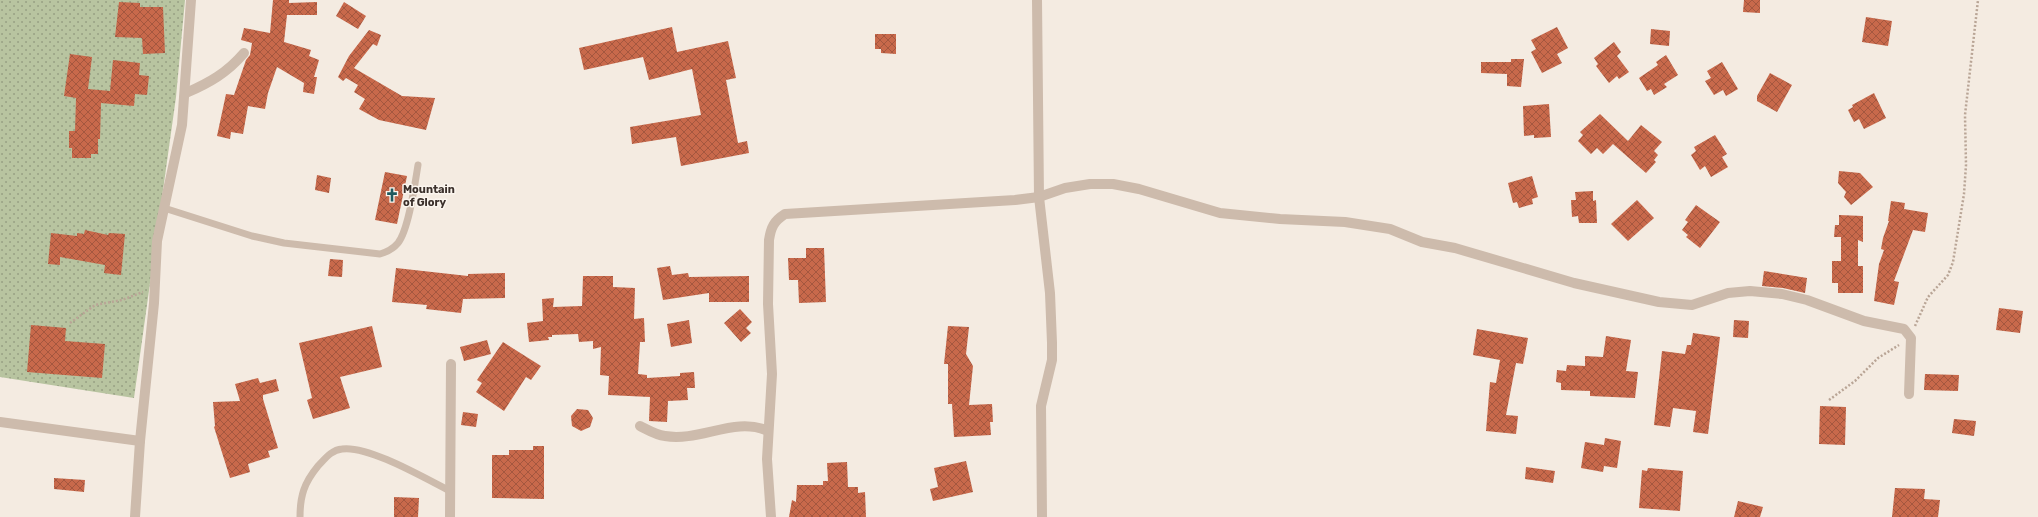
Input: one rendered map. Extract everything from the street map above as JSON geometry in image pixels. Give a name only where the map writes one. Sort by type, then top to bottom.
[{"type":"street","points":[[135,517],[140,441],[147,383],[157,241],[182,125],[186,93],[192,0]]},
{"type":"street","points":[[1036,0],[1039,197],[1048,278],[1052,344],[1052,360],[1041,406],[1042,517]]},
{"type":"street","points":[[186,93],[218,78],[234,65],[244,53]]},
{"type":"street","points":[[771,517],[767,478],[768,431],[772,374],[768,304],[769,240],[775,221],[785,214],[1039,197],[1064,188],[1090,184],[1113,184],[1139,189],[1220,213],[1280,219],[1345,222],[1390,229],[1422,242],[1463,250],[1574,283],[1659,302],[1692,305],[1728,293],[1750,291],[1782,294],[1807,300],[1864,321],[1904,329],[1911,338],[1909,394]]},
{"type":"street","points":[[450,517],[451,364]]},
{"type":"street","points":[[0,422],[140,441]]},
{"type":"street","points":[[640,426],[665,436],[680,437],[741,426],[754,427],[768,431]]},
{"type":"lane","points":[[164,208],[252,236],[305,246],[380,254],[391,249],[399,242],[405,228],[418,164]]},
{"type":"lane","points":[[300,517],[300,498],[311,474],[329,454],[342,449],[356,449],[381,459],[450,492]]},
{"type":"path","points":[[1829,400],[1855,381],[1878,358],[1911,338],[1928,297],[1948,276],[1953,262],[1964,194],[1966,165],[1965,115],[1978,0]]},
{"type":"path","points":[[70,323],[95,305],[122,300],[154,287]]},
{"type":"green space","points":[[0,0],[185,0],[176,97],[134,398],[0,377]]},
{"type":"building","points":[[273,0],[289,0],[289,3],[317,2],[317,15],[287,15],[284,42],[311,50],[309,56],[319,60],[314,77],[317,77],[314,94],[303,92],[304,83],[277,67],[268,93],[265,109],[248,106],[243,134],[231,132],[230,139],[217,136],[226,94],[234,95],[246,60],[250,55],[252,43],[241,40],[244,28],[270,33]]},
{"type":"building","points":[[1744,0],[1760,0],[1760,13],[1743,12]]},
{"type":"building","points":[[119,2],[140,3],[140,7],[163,7],[165,53],[143,54],[142,38],[115,37]]},
{"type":"building","points":[[344,2],[366,16],[358,29],[336,16]]},
{"type":"building","points":[[1866,17],[1892,21],[1888,46],[1862,42]]},
{"type":"building","points":[[672,27],[677,52],[728,41],[736,78],[726,80],[738,143],[747,141],[749,153],[681,166],[676,137],[632,144],[630,127],[701,115],[692,69],[649,80],[643,57],[584,70],[579,48]]},
{"type":"building","points":[[1557,27],[1568,48],[1557,54],[1562,63],[1542,73],[1531,52],[1536,49],[1531,40]]},
{"type":"building","points":[[1651,29],[1670,31],[1669,46],[1650,44]]},
{"type":"building","points":[[369,30],[381,35],[377,46],[373,44],[354,68],[402,96],[435,98],[426,130],[379,120],[359,109],[365,99],[354,92],[358,85],[346,78],[343,81],[338,77],[349,56]]},
{"type":"building","points":[[875,34],[896,34],[896,54],[881,53],[881,49],[875,49]]},
{"type":"building","points":[[1614,42],[1621,52],[1617,56],[1629,72],[1619,79],[1617,76],[1609,83],[1596,66],[1598,64],[1594,58]]},
{"type":"building","points":[[70,54],[92,57],[88,89],[110,91],[113,60],[140,63],[139,75],[149,76],[147,95],[135,94],[134,106],[101,103],[98,154],[91,154],[91,158],[72,158],[72,148],[69,148],[69,131],[75,131],[76,98],[64,96]]},
{"type":"building","points":[[1666,55],[1678,75],[1664,84],[1667,87],[1654,95],[1651,89],[1647,91],[1639,78],[1658,65],[1656,62]]},
{"type":"building","points":[[1511,59],[1524,59],[1521,87],[1507,86],[1507,74],[1481,73],[1481,62],[1511,62]]},
{"type":"building","points":[[1722,62],[1738,89],[1726,96],[1723,90],[1714,95],[1705,81],[1711,78],[1707,71]]},
{"type":"building","points":[[1770,73],[1792,85],[1777,112],[1757,101],[1757,96]]},
{"type":"building","points":[[1874,93],[1886,118],[1864,129],[1859,119],[1854,122],[1848,110],[1853,107],[1852,105]]},
{"type":"building","points":[[1549,104],[1551,137],[1534,138],[1534,135],[1524,136],[1523,106]]},
{"type":"building","points":[[1600,114],[1628,141],[1641,125],[1662,142],[1654,151],[1658,155],[1654,160],[1656,162],[1646,173],[1613,144],[1603,154],[1597,148],[1591,154],[1578,141],[1583,135],[1580,132]]},
{"type":"building","points":[[1715,135],[1727,154],[1722,157],[1728,167],[1711,177],[1705,166],[1700,170],[1691,155],[1696,151],[1694,147]]},
{"type":"building","points":[[1839,171],[1860,173],[1873,187],[1851,205],[1844,197],[1846,192],[1838,183]]},
{"type":"building","points":[[385,172],[407,176],[397,224],[375,220]]},
{"type":"building","points":[[317,175],[331,178],[329,193],[315,190]]},
{"type":"building","points":[[1532,176],[1538,197],[1532,199],[1533,204],[1519,208],[1517,202],[1513,203],[1508,183]]},
{"type":"building","points":[[1593,191],[1593,201],[1596,200],[1597,223],[1579,223],[1578,216],[1572,217],[1571,200],[1576,200],[1575,192]]},
{"type":"building","points":[[1637,200],[1654,218],[1628,241],[1611,224]]},
{"type":"building","points":[[1891,201],[1905,203],[1904,209],[1928,213],[1925,232],[1913,230],[1894,281],[1899,282],[1894,305],[1874,301],[1879,264],[1884,250],[1881,249],[1889,221]]},
{"type":"building","points":[[1696,205],[1720,222],[1700,248],[1686,237],[1688,235],[1682,230],[1688,222],[1685,220]]},
{"type":"building","points":[[1839,215],[1863,216],[1863,242],[1858,240],[1858,266],[1863,266],[1863,293],[1838,293],[1838,283],[1832,283],[1832,261],[1841,261],[1841,237],[1834,237],[1835,225],[1839,225]]},
{"type":"building","points":[[85,230],[108,235],[109,233],[125,234],[121,275],[104,273],[105,265],[60,257],[60,265],[48,264],[51,233],[77,236],[77,233],[84,234]]},
{"type":"building","points":[[806,248],[824,248],[826,302],[799,303],[798,280],[789,280],[788,258],[806,258]]},
{"type":"building","points":[[330,259],[343,260],[342,277],[328,276]]},
{"type":"building","points":[[670,266],[672,275],[688,273],[689,277],[749,276],[749,302],[709,302],[709,293],[663,300],[657,268]]},
{"type":"building","points":[[396,268],[468,276],[468,274],[505,273],[505,298],[463,299],[461,313],[426,309],[427,305],[392,302]]},
{"type":"building","points":[[1764,271],[1807,278],[1805,293],[1783,288],[1762,286]]},
{"type":"building","points":[[583,276],[613,276],[613,287],[635,288],[634,319],[644,318],[645,342],[640,342],[638,374],[647,375],[647,378],[680,376],[680,373],[694,372],[695,388],[687,388],[688,400],[668,401],[667,422],[649,421],[650,397],[608,395],[609,376],[600,375],[601,347],[593,349],[593,341],[579,342],[578,334],[552,335],[552,337],[548,337],[549,340],[529,342],[527,323],[543,321],[542,299],[554,298],[553,307],[582,306]]},
{"type":"building","points":[[1999,308],[2023,311],[2020,333],[1996,330]]},
{"type":"building","points":[[740,309],[752,322],[746,328],[751,333],[741,342],[724,323]]},
{"type":"building","points":[[689,320],[692,343],[671,347],[667,324]]},
{"type":"building","points":[[1734,320],[1749,321],[1748,338],[1733,337]]},
{"type":"building","points":[[31,325],[66,328],[65,341],[105,344],[102,378],[27,372]]},
{"type":"building","points":[[372,326],[382,367],[340,377],[350,408],[313,419],[307,400],[312,398],[299,343]]},
{"type":"building","points":[[948,326],[969,327],[966,354],[973,366],[969,405],[992,404],[993,422],[990,422],[991,435],[954,437],[952,404],[948,404],[948,364],[944,364]]},
{"type":"building","points":[[1477,329],[1528,338],[1523,364],[1516,363],[1506,415],[1518,416],[1516,434],[1486,431],[1490,382],[1496,383],[1500,360],[1473,355]]},
{"type":"building","points":[[1693,333],[1720,337],[1708,434],[1693,432],[1696,411],[1673,408],[1670,427],[1654,425],[1662,351],[1685,354],[1687,345],[1691,345]]},
{"type":"building","points":[[1606,336],[1631,340],[1626,371],[1638,372],[1635,398],[1590,396],[1590,391],[1561,390],[1561,383],[1556,382],[1557,370],[1566,371],[1567,365],[1585,366],[1585,356],[1603,357]]},
{"type":"building","points":[[487,340],[491,354],[464,361],[460,347]]},
{"type":"building","points":[[503,342],[541,366],[531,380],[526,377],[504,411],[476,392],[482,383],[477,380]]},
{"type":"building","points":[[1925,374],[1959,375],[1958,391],[1924,390]]},
{"type":"building","points":[[258,378],[260,383],[276,379],[279,391],[263,395],[263,399],[278,448],[268,451],[270,457],[248,464],[250,472],[230,478],[214,427],[213,402],[240,401],[235,384]]},
{"type":"building","points":[[1820,406],[1846,407],[1845,445],[1819,444]]},
{"type":"building","points":[[577,409],[588,410],[593,418],[590,427],[581,431],[572,426],[571,416]]},
{"type":"building","points":[[463,412],[478,414],[476,427],[461,425]]},
{"type":"building","points":[[1954,419],[1976,421],[1974,436],[1952,433]]},
{"type":"building","points":[[1605,438],[1621,441],[1617,468],[1604,466],[1603,472],[1581,468],[1585,442],[1604,445]]},
{"type":"building","points":[[533,446],[544,446],[544,499],[492,498],[492,455],[509,455],[509,450],[533,450]]},
{"type":"building","points":[[966,461],[973,492],[933,501],[930,489],[938,487],[934,468]]},
{"type":"building","points":[[847,462],[848,487],[858,487],[858,493],[865,492],[866,517],[789,517],[792,500],[796,502],[797,485],[823,485],[823,481],[828,481],[827,463]]},
{"type":"building","points":[[1526,467],[1555,471],[1553,483],[1525,479]]},
{"type":"building","points":[[1648,468],[1683,471],[1680,511],[1639,508],[1642,470],[1647,471]]},
{"type":"building","points":[[54,478],[85,480],[84,492],[54,489]]},
{"type":"building","points":[[1895,488],[1925,489],[1924,499],[1940,500],[1938,517],[1892,517]]},
{"type":"building","points":[[394,497],[419,498],[418,517],[394,517]]},
{"type":"building","points":[[1738,501],[1763,507],[1760,517],[1734,517]]},
{"type":"place","name":"Mountain of Glory","points":[[392,195]]}]
